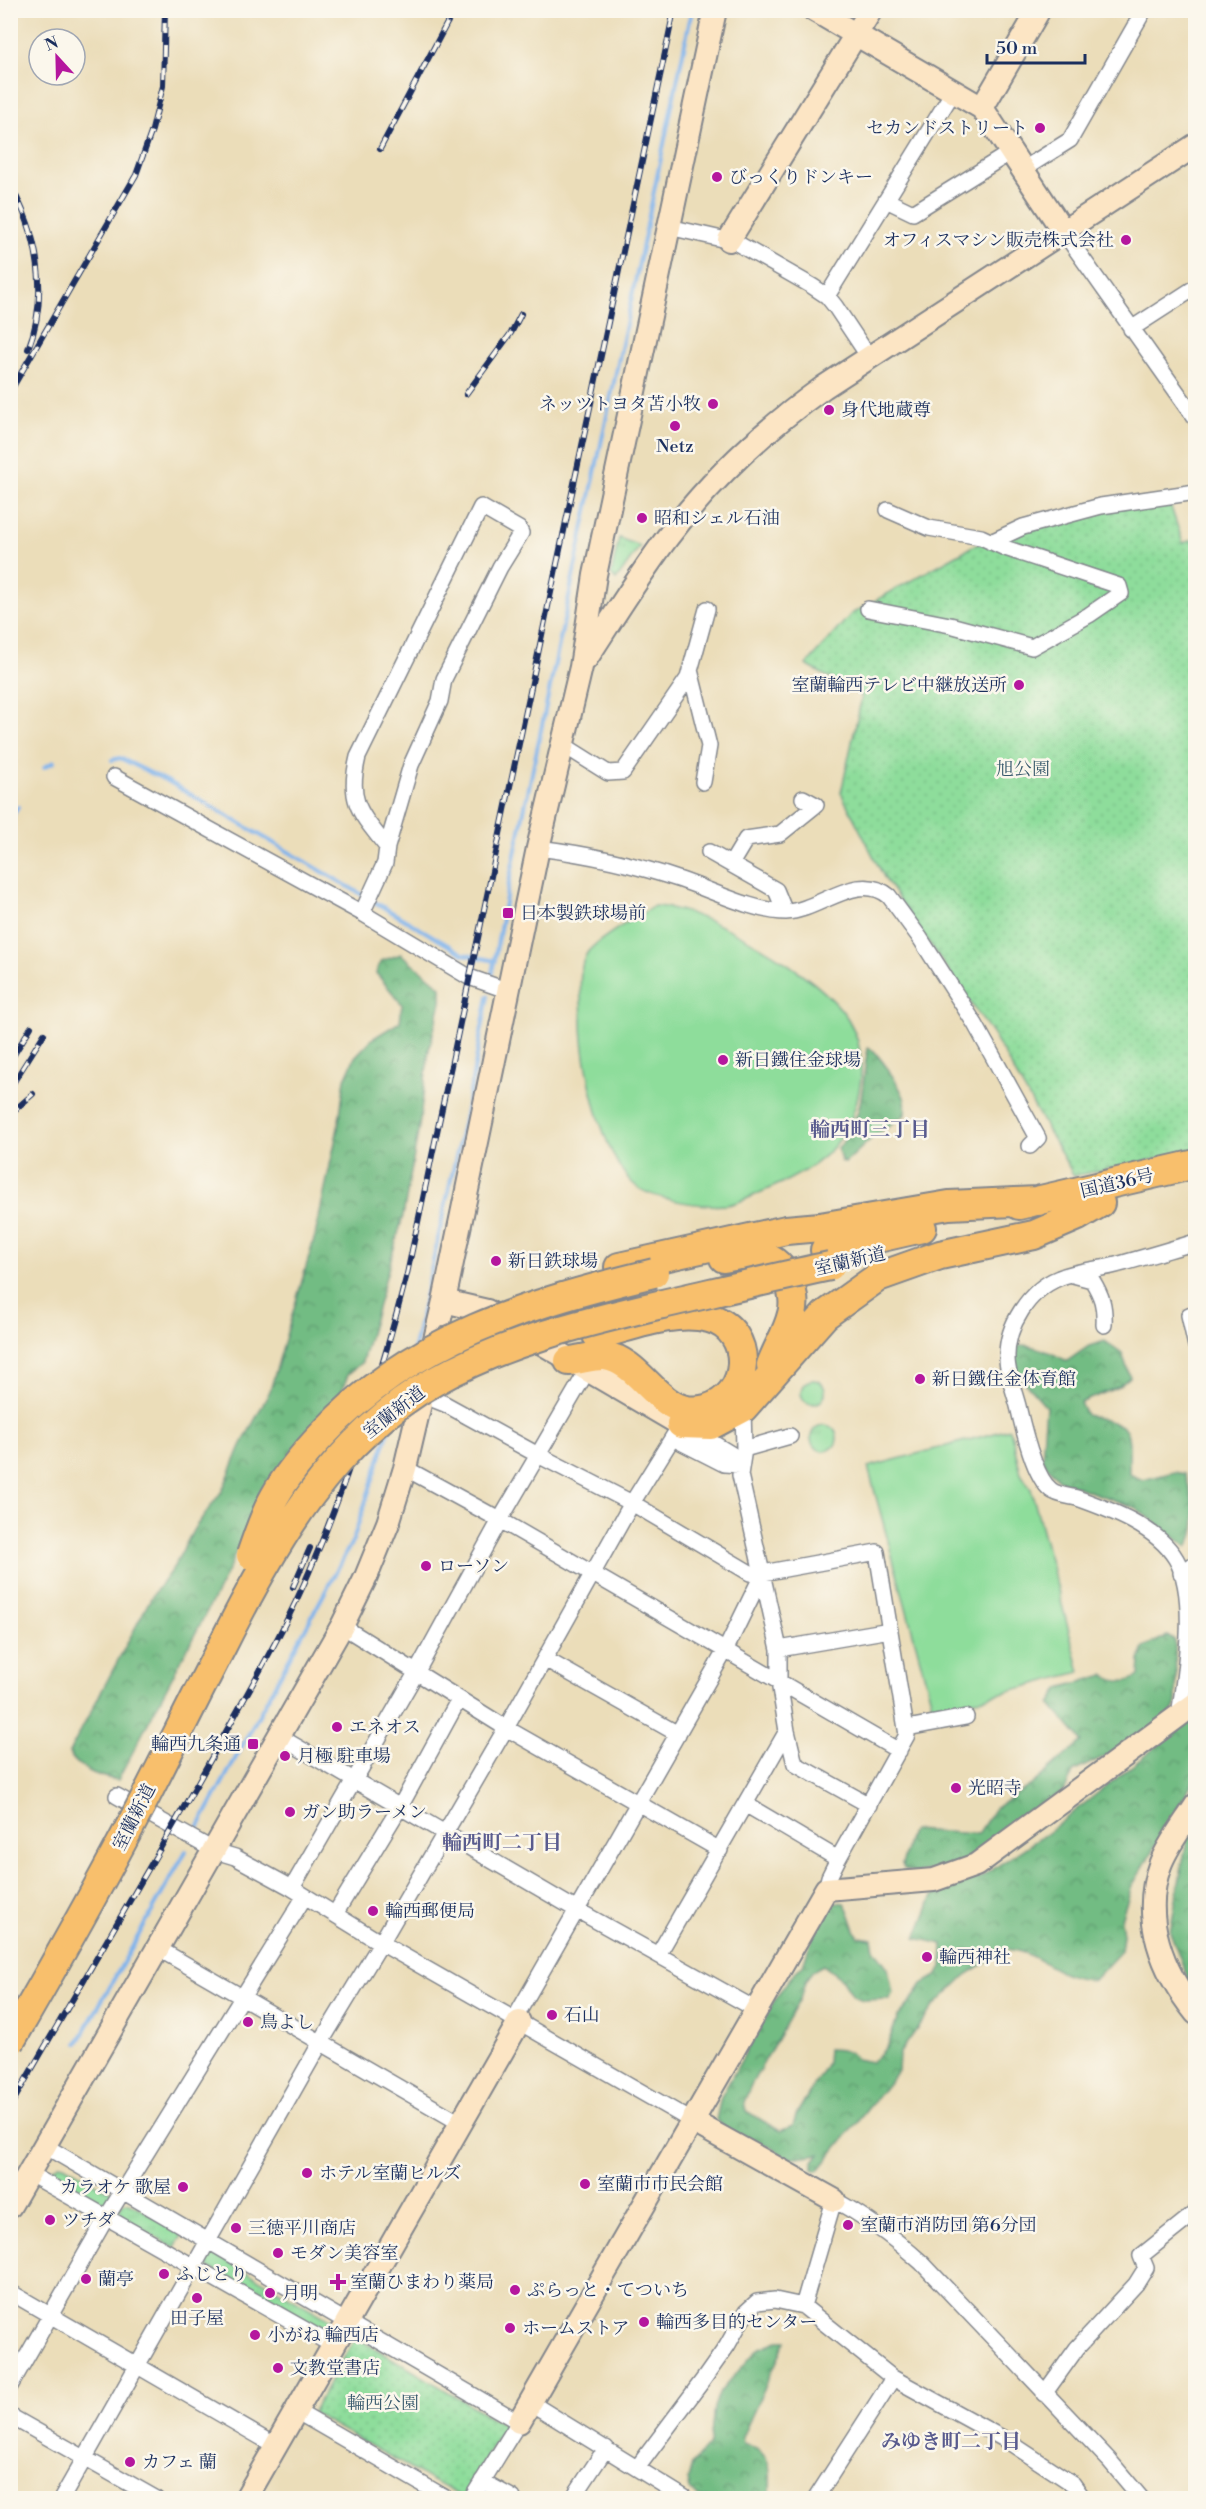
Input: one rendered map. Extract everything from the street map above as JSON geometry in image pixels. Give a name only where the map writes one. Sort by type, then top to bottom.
[{"type":"highway","name":"国道36号","points":[[1038,1201],[1196,1164]]},
{"type":"highway","name":"国道36号","points":[[1100,1203],[1196,1181]]},
{"type":"highway","name":"室蘭新道","points":[[10,2010],[91,1866],[251,1555],[285,1498],[336,1438],[394,1388],[448,1355],[519,1324],[563,1311],[825,1248],[1038,1201]]},
{"type":"highway","name":"室蘭新道","points":[[10,2042],[101,1881],[233,1623],[265,1564],[296,1514],[327,1472],[365,1432],[410,1397],[459,1368],[517,1343],[825,1248],[1100,1203]]},
{"type":"highway","points":[[677,1431],[711,1425],[744,1408],[764,1382],[825,1316],[878,1277],[940,1254],[1034,1235],[1078,1216],[1100,1203]]},
{"type":"highway","points":[[487,1311],[538,1291],[622,1267],[786,1230],[825,1248]]},
{"type":"highway","points":[[251,1555],[265,1516],[289,1475],[332,1424],[382,1380],[417,1356],[493,1321],[564,1295],[746,1254],[773,1259],[783,1268],[791,1285],[793,1312],[764,1382]]},
{"type":"highway","points":[[296,1514],[369,1447],[407,1418],[446,1393],[532,1354],[597,1335],[678,1316],[697,1316],[712,1319],[724,1326],[735,1338],[741,1351],[743,1369],[738,1386],[723,1402],[706,1409],[688,1410],[674,1406],[658,1396],[617,1360],[603,1356],[578,1372]]},
{"type":"street","points":[[10,2206],[342,1626],[366,1577],[388,1523],[405,1468],[443,1306],[538,848],[581,667],[596,575],[715,10]]},
{"type":"street","points":[[814,10],[982,108],[1063,231],[1194,415]]},
{"type":"street","points":[[729,240],[871,10]]},
{"type":"street","points":[[982,108],[1039,10]]},
{"type":"street","points":[[886,200],[913,213],[1017,161],[1070,140],[1144,10]]},
{"type":"street","points":[[827,296],[953,92]]},
{"type":"street","points":[[581,667],[654,556],[713,482],[784,416],[869,357],[1196,144]]},
{"type":"street","points":[[669,227],[729,240],[783,268],[827,296],[869,357]]},
{"type":"street","points":[[1131,329],[1196,287]]},
{"type":"street","points":[[991,542],[1023,527],[1101,506],[1196,492]]},
{"type":"street","points":[[367,904],[386,863],[387,847],[411,765],[440,701],[444,679],[500,567],[521,533],[519,529],[481,507],[358,757],[352,779],[354,794],[360,812],[387,847]]},
{"type":"street","points":[[868,609],[950,625],[1032,647],[1089,615],[1120,593],[1119,586],[981,537],[929,528],[888,510]]},
{"type":"street","points":[[562,744],[609,773],[623,772],[688,678],[707,609]]},
{"type":"street","points":[[690,670],[709,746],[703,782]]},
{"type":"street","points":[[114,777],[367,904],[469,977],[509,992]]},
{"type":"street","points":[[731,864],[746,838],[780,834],[816,806],[803,798]]},
{"type":"street","points":[[538,848],[591,855],[680,879],[770,910],[785,912],[799,910],[857,888],[871,887],[882,890],[889,896],[975,1024],[1038,1138],[1030,1146]]},
{"type":"street","points":[[709,852],[776,890],[785,912]]},
{"type":"street","points":[[826,1889],[934,1880],[976,1865],[1187,1710],[1187,1603],[1178,1561],[1166,1544],[1151,1533],[1116,1514],[1077,1498],[1053,1492],[1038,1473],[1019,1412],[1007,1359],[1011,1327],[1026,1304],[1058,1278],[1196,1242]]},
{"type":"street","points":[[1073,1275],[1092,1280],[1100,1292],[1104,1301],[1104,1325]]},
{"type":"street","points":[[443,1306],[487,1311],[578,1372],[677,1431],[731,1454],[742,1457],[790,1436]]},
{"type":"street","points":[[443,1306],[476,1320],[578,1372]]},
{"type":"street","points":[[1196,1313],[1189,1315],[1196,1346]]},
{"type":"street","points":[[292,1888],[538,1455],[578,1372]]},
{"type":"street","points":[[422,1395],[445,1404],[632,1503],[750,1573],[763,1573],[877,1552],[908,1728],[899,1750],[838,1859],[826,1889],[525,2413],[472,2499]]},
{"type":"street","points":[[744,1408],[740,1475],[779,1649],[779,1682],[786,1731],[795,1764],[869,1804]]},
{"type":"street","points":[[62,2499],[321,2042],[506,1728],[632,1503],[677,1431]]},
{"type":"street","points":[[405,1468],[500,1520],[899,1750]]},
{"type":"street","points":[[1181,1573],[1196,1563]]},
{"type":"street","points":[[246,2499],[519,2022],[519,2011],[725,1651],[763,1573]]},
{"type":"street","points":[[342,1626],[506,1728],[720,1850]]},
{"type":"street","points":[[779,1649],[890,1630]]},
{"type":"street","points":[[545,1659],[678,1734]]},
{"type":"street","points":[[335,1914],[400,1807],[459,1699]]},
{"type":"street","points":[[908,1728],[966,1717]]},
{"type":"street","points":[[658,1955],[786,1731]]},
{"type":"street","points":[[280,1737],[577,1910],[757,2010]]},
{"type":"street","points":[[117,1796],[215,1851],[235,1857],[292,1888],[381,1943],[692,2121],[860,2213],[891,2235],[922,2263],[1109,2460],[1140,2499]]},
{"type":"street","points":[[745,1804],[838,1859]]},
{"type":"street","points":[[1196,1804],[1161,1863],[1153,1916],[1161,1954],[1170,1976],[1196,2013]]},
{"type":"street","points":[[10,2386],[106,2218],[125,2191],[305,1896]]},
{"type":"street","points":[[159,1949],[462,2124]]},
{"type":"street","points":[[45,2146],[348,2320],[365,2333],[525,2413],[606,2448],[685,2499]]},
{"type":"street","points":[[30,2174],[333,2346]]},
{"type":"street","points":[[804,2306],[834,2200]]},
{"type":"street","points":[[1044,2394],[1077,2348],[1136,2284],[1146,2268],[1141,2256],[1196,2212]]},
{"type":"street","points":[[10,2292],[276,2446]]},
{"type":"street","points":[[637,2468],[709,2372],[746,2312],[757,2302],[774,2300],[804,2306],[893,2378],[1015,2446],[1073,2484],[1083,2499]]},
{"type":"street","points":[[816,2499],[893,2378]]},
{"type":"street","points":[[296,2411],[446,2499]]},
{"type":"street","points":[[10,2416],[155,2499]]},
{"type":"street","points":[[573,2499],[606,2448]]},
{"type":"street","points":[[482,2481],[513,2499]]},
{"type":"green space","name":"旭公園","points":[[1169,501],[1183,543],[1196,539],[1195,1151],[1074,1176],[993,1035],[885,879],[841,793],[862,696],[806,665],[851,614],[973,546],[1082,514]]},
{"type":"green space","points":[[619,538],[640,546],[616,580],[611,575]]},
{"type":"green space","name":"新日鐵住金球場","points":[[654,906],[676,909],[702,918],[760,946],[788,964],[834,1002],[848,1019],[858,1042],[861,1066],[859,1091],[847,1129],[839,1140],[820,1160],[798,1175],[732,1204],[705,1205],[680,1202],[655,1196],[637,1187],[625,1174],[614,1156],[596,1110],[583,1039],[580,986],[584,960],[587,953],[599,942]]},
{"type":"green space","points":[[401,954],[441,987],[441,1002],[429,1049],[419,1127],[403,1216],[362,1362],[348,1374],[336,1409],[245,1532],[224,1579],[118,1780],[97,1775],[78,1764],[69,1753],[151,1598],[173,1568],[194,1529],[222,1491],[241,1446],[270,1391],[315,1236],[338,1128],[345,1079],[355,1057],[372,1039],[400,1022],[402,1004],[376,973],[381,961]]},
{"type":"green space","points":[[868,1047],[884,1063],[899,1087],[905,1100],[905,1115],[872,1138],[845,1163],[841,1161],[838,1149],[854,1123],[858,1111]]},
{"type":"green space","points":[[1105,1341],[1122,1353],[1130,1377],[1118,1387],[1080,1403],[1086,1415],[1113,1422],[1126,1431],[1129,1446],[1129,1474],[1143,1480],[1174,1472],[1185,1474],[1193,1501],[1195,1520],[1192,1539],[1187,1547],[1136,1508],[1058,1480],[1042,1459],[1046,1406],[1019,1376],[1012,1349],[1016,1345],[1029,1346],[1067,1361],[1089,1346]]},
{"type":"green space","points":[[813,1380],[818,1381],[824,1387],[824,1397],[818,1403],[813,1404],[808,1403],[802,1397],[801,1392],[802,1387],[808,1381]]},
{"type":"green space","points":[[824,1425],[833,1429],[837,1438],[833,1447],[824,1451],[815,1447],[811,1438],[815,1429]]},
{"type":"green space","points":[[1010,1429],[1021,1474],[1031,1489],[1080,1672],[934,1711],[868,1467]]},
{"type":"green space","points":[[1167,1636],[1175,1641],[1176,1701],[1172,1712],[1162,1722],[1132,1742],[1073,1772],[1065,1790],[958,1866],[914,1873],[904,1869],[902,1864],[912,1830],[978,1834],[995,1808],[1030,1786],[1082,1741],[1050,1704],[1060,1688],[1104,1675],[1122,1682],[1135,1679],[1139,1676],[1144,1647]]},
{"type":"green space","points":[[1195,1716],[1195,1778],[1132,1886],[1121,1919],[1123,1935],[1121,1951],[1094,1980],[1067,1975],[1027,1954],[1003,1948],[996,1956],[966,1975],[932,2008],[899,2054],[898,2071],[818,2171],[813,2169],[813,2162],[820,2154],[787,2158],[770,2147],[735,2136],[716,2120],[721,2097],[774,2001],[791,1976],[803,1965],[812,1938],[835,1902],[844,1903],[859,1937],[872,1939],[874,1949],[888,1968],[893,1993],[889,1999],[863,2000],[853,1996],[843,1980],[823,1965],[812,1971],[805,1982],[800,1999],[751,2085],[744,2102],[746,2111],[780,2131],[793,2126],[797,2113],[827,2063],[828,2049],[844,2051],[856,2059],[872,2062],[886,2048],[898,2017],[922,1984],[938,1975],[942,1967],[943,1944],[916,1938],[934,1893],[981,1877],[1046,1834]]},
{"type":"green space","points":[[1195,1826],[1195,1986],[1188,1979],[1170,1932],[1187,1839]]},
{"type":"green space","points":[[59,2164],[112,2193],[106,2206],[99,2205],[55,2179],[52,2169]]},
{"type":"green space","points":[[128,2202],[184,2233],[174,2248],[123,2218],[119,2210],[123,2203]]},
{"type":"green space","points":[[214,2253],[335,2323],[329,2334],[325,2334],[209,2267],[207,2259]]},
{"type":"green space","name":"輪西公園","points":[[356,2337],[504,2425],[465,2495],[460,2496],[312,2413]]},
{"type":"green space","points":[[778,2341],[786,2341],[742,2437],[743,2443],[761,2452],[766,2458],[770,2471],[770,2498],[699,2498],[690,2489],[688,2479],[692,2464],[710,2444],[714,2407],[720,2392],[758,2349]]},
{"type":"waterway","points":[[491,978],[692,10]]},
{"type":"waterway","points":[[112,760],[120,758],[171,783],[366,897]]},
{"type":"waterway","points":[[44,767],[54,762]]},
{"type":"waterway","points":[[10,820],[18,807]]},
{"type":"waterway","points":[[373,901],[463,954],[495,961]]},
{"type":"waterway","points":[[414,1348],[468,1102],[488,996]]},
{"type":"waterway","points":[[197,1830],[353,1540],[390,1427]]},
{"type":"waterway","points":[[78,2043],[186,1851]]},
{"type":"railway","points":[[10,392],[136,175],[152,130],[163,86],[165,10]]},
{"type":"railway","points":[[380,149],[454,10]]},
{"type":"railway","points":[[10,2107],[166,1838],[278,1638],[325,1534],[364,1424],[407,1274],[674,10]]},
{"type":"railway","points":[[10,185],[28,224],[38,266],[38,308],[28,349]]},
{"type":"railway","points":[[466,394],[511,333],[521,314]]},
{"type":"railway","points":[[10,1061],[31,1027]]},
{"type":"railway","points":[[10,1088],[44,1034]]},
{"type":"railway","points":[[10,1114],[33,1094]]},
{"type":"railway","points":[[293,1587],[310,1548]]},
{"type":"place","name":"セカンドストリート","points":[[1040,128]]},
{"type":"place","name":"びっくりドンキー","points":[[717,177]]},
{"type":"place","name":"オフィスマシン販売株式会社","points":[[1126,240]]},
{"type":"place","name":"ネッツトヨタ苫小牧","points":[[713,404]]},
{"type":"place","name":"身代地蔵尊","points":[[829,410]]},
{"type":"place","name":"Netz","points":[[675,426]]},
{"type":"place","name":"昭和シェル石油","points":[[642,518]]},
{"type":"place","name":"室蘭輪西テレビ中継放送所","points":[[1019,685]]},
{"type":"place","name":"日本製鉄球場前","points":[[508,913]]},
{"type":"place","name":"新日鐵住金球場","points":[[723,1060]]},
{"type":"place","name":"新日鉄球場","points":[[496,1261]]},
{"type":"place","name":"新日鐵住金体育館","points":[[920,1379]]},
{"type":"place","name":"ローソン","points":[[426,1566]]},
{"type":"place","name":"エネオス","points":[[337,1727]]},
{"type":"place","name":"輪西九条通","points":[[253,1744]]},
{"type":"place","name":"月極 駐車場","points":[[285,1756]]},
{"type":"place","name":"光昭寺","points":[[956,1788]]},
{"type":"place","name":"ガン助ラーメン","points":[[290,1812]]},
{"type":"place","name":"輪西郵便局","points":[[373,1911]]},
{"type":"place","name":"輪西神社","points":[[927,1957]]},
{"type":"place","name":"石山","points":[[552,2015]]},
{"type":"place","name":"鳥よし","points":[[248,2022]]},
{"type":"place","name":"ホテル室蘭ヒルズ","points":[[307,2173]]},
{"type":"place","name":"室蘭市市民会館","points":[[585,2184]]},
{"type":"place","name":"カラオケ 歌屋","points":[[183,2187]]},
{"type":"place","name":"ツチダ","points":[[50,2220]]},
{"type":"place","name":"室蘭市消防団 第6分団","points":[[848,2225]]},
{"type":"place","name":"三徳平川商店","points":[[236,2228]]},
{"type":"place","name":"モダン美容室","points":[[278,2253]]},
{"type":"place","name":"ふじとり","points":[[164,2274]]},
{"type":"place","name":"蘭亭","points":[[86,2279]]},
{"type":"place","name":"室蘭ひまわり薬局","points":[[338,2282]]},
{"type":"place","name":"ぷらっと・てついち","points":[[515,2290]]},
{"type":"place","name":"月明","points":[[270,2293]]},
{"type":"place","name":"田子屋","points":[[197,2298]]},
{"type":"place","name":"輪西多目的センター","points":[[644,2322]]},
{"type":"place","name":"ホームストア","points":[[510,2328]]},
{"type":"place","name":"小がね 輪西店","points":[[255,2335]]},
{"type":"place","name":"文教堂書店","points":[[278,2368]]},
{"type":"place","name":"カフェ 蘭","points":[[130,2462]]},
{"type":"district","name":"輪西町三丁目","points":[[870,1129]]},
{"type":"district","name":"輪西町二丁目","points":[[502,1842]]},
{"type":"district","name":"みゆき町二丁目","points":[[951,2441]]}]
